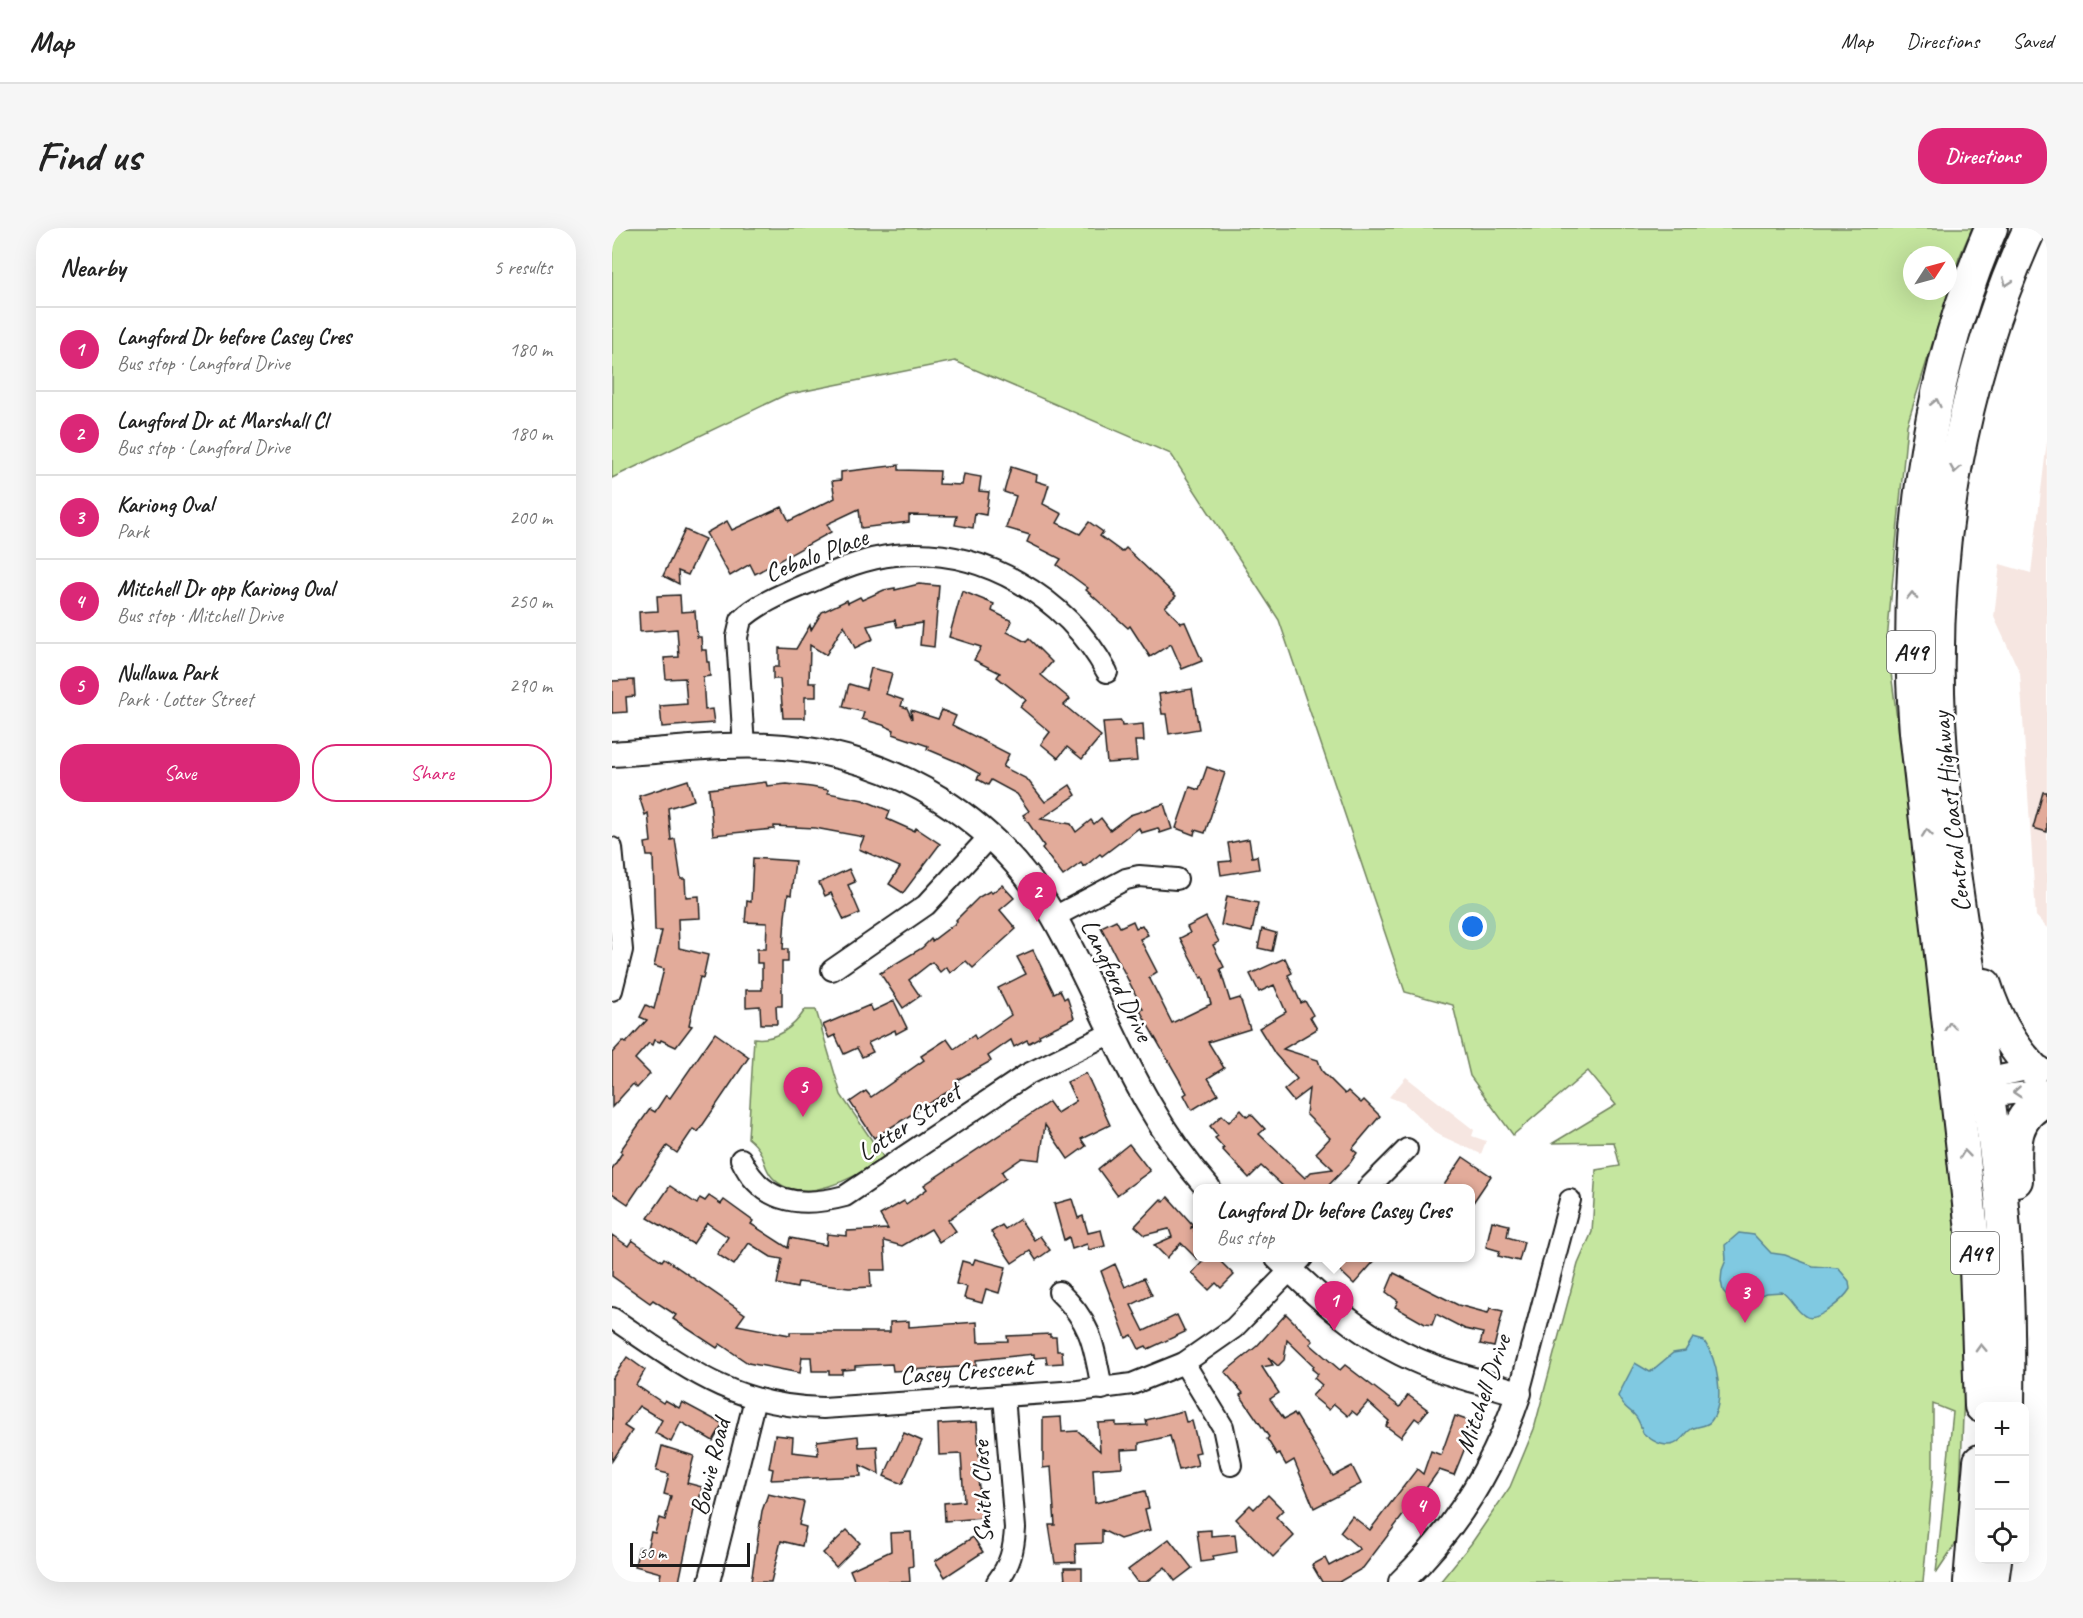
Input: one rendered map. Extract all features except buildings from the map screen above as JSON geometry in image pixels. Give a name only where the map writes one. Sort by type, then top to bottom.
[{"type":"highway","name":"Central Coast Highway","points":[[1991,228],[1964,299],[1934,413],[1923,471],[1912,589],[1911,647],[1916,732],[1972,1090],[2001,1197],[2009,1303],[2008,1402]]},
{"type":"highway","name":"Central Coast Highway","points":[[1981,1402],[1972,1090],[1939,720],[1939,595],[1957,457],[1977,372],[1995,314],[2030,228]]},
{"type":"highway","points":[[1952,848],[1968,885],[1980,962],[1991,1005],[2012,1046],[2042,1075]]},
{"type":"highway","points":[[2009,1303],[2018,1233],[2014,1144],[2016,1128],[2028,1112],[2047,1100]]},
{"type":"highway","points":[[1970,1582],[1976,1510]]},
{"type":"highway","points":[[1992,1582],[1994,1564]]},
{"type":"street","name":"Cebalo Place","points":[[744,747],[737,637],[741,620],[758,607],[856,563],[895,555],[947,556],[980,564],[1012,578],[1046,600],[1093,646],[1107,672]]},
{"type":"street","name":"Langford Drive","points":[[612,754],[744,747],[809,750],[876,767],[937,796],[990,836],[1025,875],[1054,917],[1141,1094],[1162,1129],[1205,1184]]},
{"type":"street","points":[[832,970],[926,905],[990,836]]},
{"type":"street","points":[[612,848],[622,950],[612,990]]},
{"type":"street","points":[[1054,917],[1126,879],[1139,876],[1178,879]]},
{"type":"street","name":"Lotter Street","points":[[741,1159],[756,1184],[775,1196],[811,1202],[845,1196],[1026,1075],[1111,1034]]},
{"type":"street","points":[[1972,1090],[2042,1075]]},
{"type":"street","points":[[1372,1184],[1407,1149]]},
{"type":"street","name":"Mitchell Drive","points":[[1401,1582],[1436,1545],[1473,1494],[1505,1432],[1519,1392],[1570,1200]]},
{"type":"street","name":"Casey Crescent","points":[[612,1318],[704,1379],[755,1399],[788,1407],[823,1408],[1102,1389],[1132,1384],[1184,1363],[1234,1328],[1289,1262]]},
{"type":"street","points":[[1291,1262],[1346,1319],[1401,1353],[1453,1374],[1519,1392]]},
{"type":"street","points":[[1059,1292],[1078,1311],[1088,1328],[1102,1389]]},
{"type":"street","points":[[1184,1363],[1223,1427],[1231,1465]]},
{"type":"street","name":"Smith Close","points":[[997,1582],[1007,1569],[1015,1538],[1004,1396]]},
{"type":"street","name":"Bowie Road","points":[[709,1582],[755,1399]]},
{"type":"shaded area","points":[[2047,441],[2047,928],[2036,916],[2020,673],[1994,617],[2000,564],[2031,573]]},
{"type":"shaded area","points":[[1406,1077],[1474,1130],[1472,1136],[1486,1141],[1481,1154],[1437,1134],[1404,1103],[1389,1097]]},
{"type":"green space","points":[[612,228],[1972,228],[1957,264],[1957,246],[1903,246],[1903,300],[1946,300],[1907,425],[1887,641],[1927,953],[1966,1343],[1958,1540],[1936,1573],[1953,1412],[1933,1404],[1933,1473],[1923,1582],[1440,1582],[1471,1544],[1510,1487],[1534,1429],[1578,1264],[1592,1232],[1596,1170],[1620,1166],[1614,1142],[1553,1143],[1616,1105],[1588,1071],[1513,1135],[1470,1076],[1453,1005],[1405,992],[1279,620],[1171,454],[955,361],[785,395],[612,478]]},
{"type":"green space","points":[[805,1010],[816,1010],[841,1095],[884,1158],[845,1180],[813,1190],[798,1190],[784,1186],[772,1177],[758,1149],[748,1138],[754,1038],[770,1037],[784,1032]]},
{"type":"water","points":[[1739,1233],[1754,1235],[1771,1253],[1785,1255],[1813,1266],[1838,1268],[1849,1281],[1850,1289],[1829,1309],[1810,1318],[1802,1314],[1782,1292],[1767,1293],[1734,1303],[1723,1291],[1721,1281],[1726,1260],[1725,1245]]},
{"type":"water","points":[[1693,1338],[1704,1341],[1713,1358],[1719,1392],[1716,1413],[1709,1423],[1692,1428],[1676,1443],[1661,1444],[1643,1433],[1637,1418],[1618,1396],[1635,1363],[1650,1372],[1673,1353],[1685,1351]]},
{"type":"place","name":"Langford Dr at Marshall Cl","points":[[1037,922]]},
{"type":"place","name":"Nullawa Park","points":[[803,1117]]},
{"type":"place","name":"Kariong Oval","points":[[1745,1323]]},
{"type":"place","name":"Langford Dr before Casey Cres","points":[[1334,1331]]},
{"type":"place","name":"Mitchell Dr opp Kariong Oval","points":[[1421,1536]]}]
